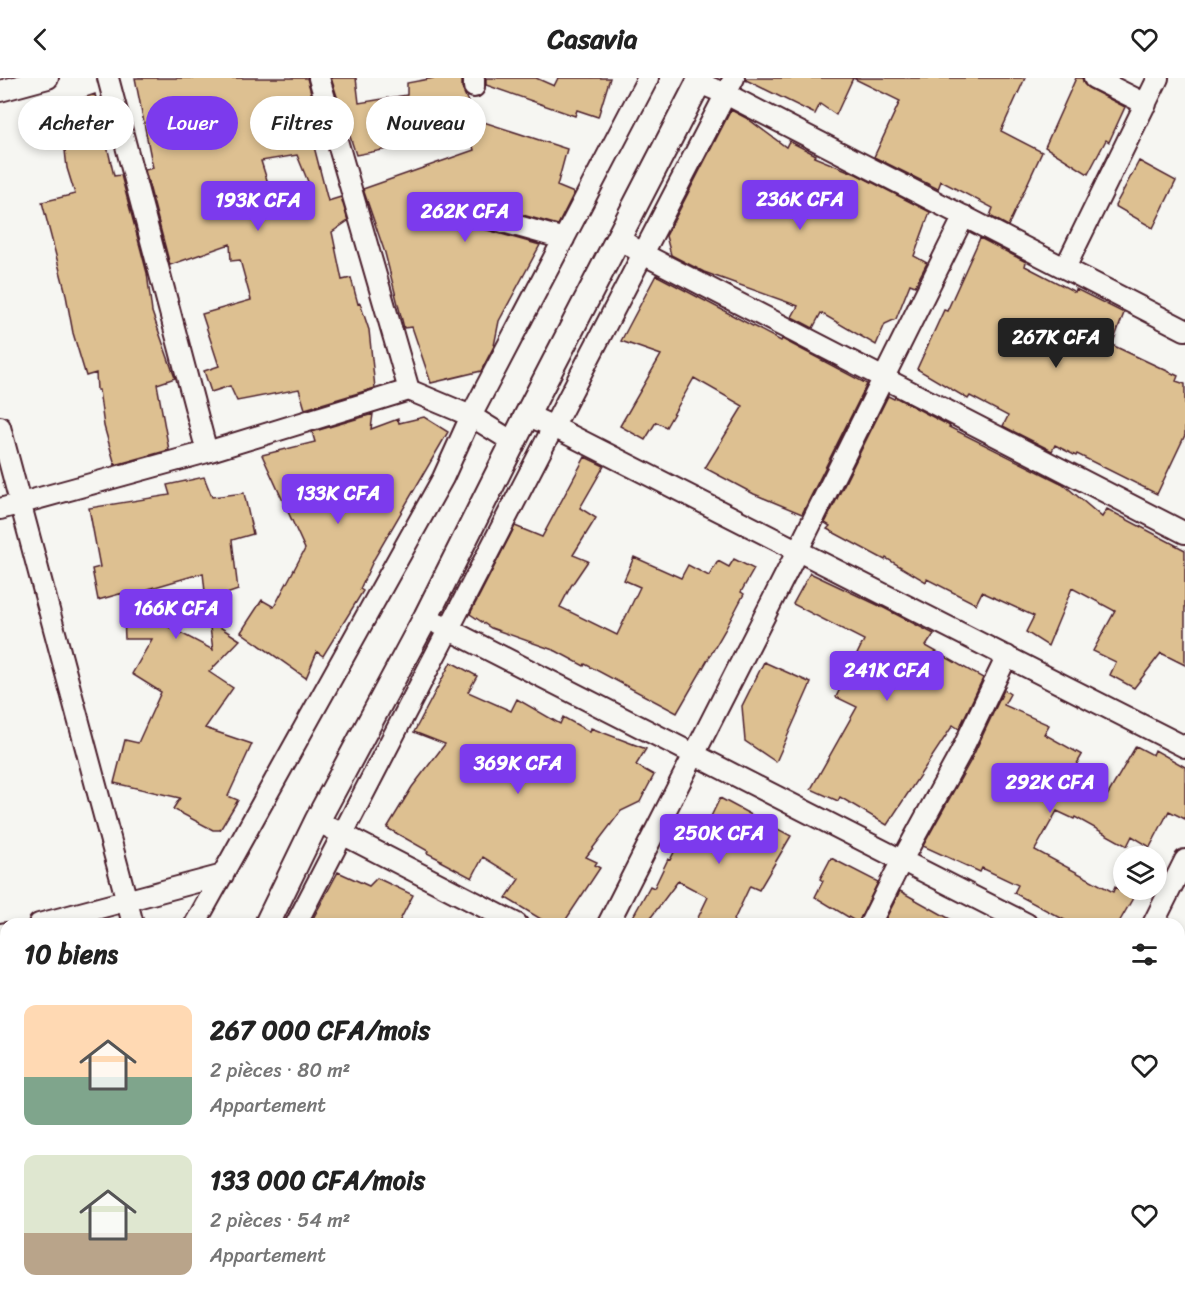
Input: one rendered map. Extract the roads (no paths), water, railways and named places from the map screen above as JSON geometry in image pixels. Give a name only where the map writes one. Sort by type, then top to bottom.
[{"type":"street","points":[[0,91],[48,78]]},
{"type":"street","points":[[108,78],[207,452]]},
{"type":"street","points":[[319,78],[409,390]]},
{"type":"street","points":[[198,918],[442,478],[471,416],[648,78]]},
{"type":"street","points":[[1094,78],[1146,104]]},
{"type":"street","points":[[1065,268],[1158,78]]},
{"type":"street","points":[[270,918],[317,821],[426,617],[513,442],[700,81],[730,86],[964,216],[1185,330]]},
{"type":"street","points":[[299,918],[730,86]]},
{"type":"street","points":[[442,205],[564,239]]},
{"type":"street","points":[[611,918],[964,216]]},
{"type":"street","points":[[618,238],[643,254],[1185,533]]},
{"type":"street","points":[[0,509],[207,452],[409,390],[471,416],[513,442]]},
{"type":"street","points":[[527,415],[1185,747]]},
{"type":"street","points":[[0,426],[131,918]]},
{"type":"street","points":[[426,617],[448,631],[1015,918]]},
{"type":"street","points":[[873,918],[960,754],[1007,656]]},
{"type":"street","points":[[317,821],[505,918]]},
{"type":"street","points":[[1156,918],[1185,860]]},
{"type":"street","points":[[62,918],[223,875]]}]
